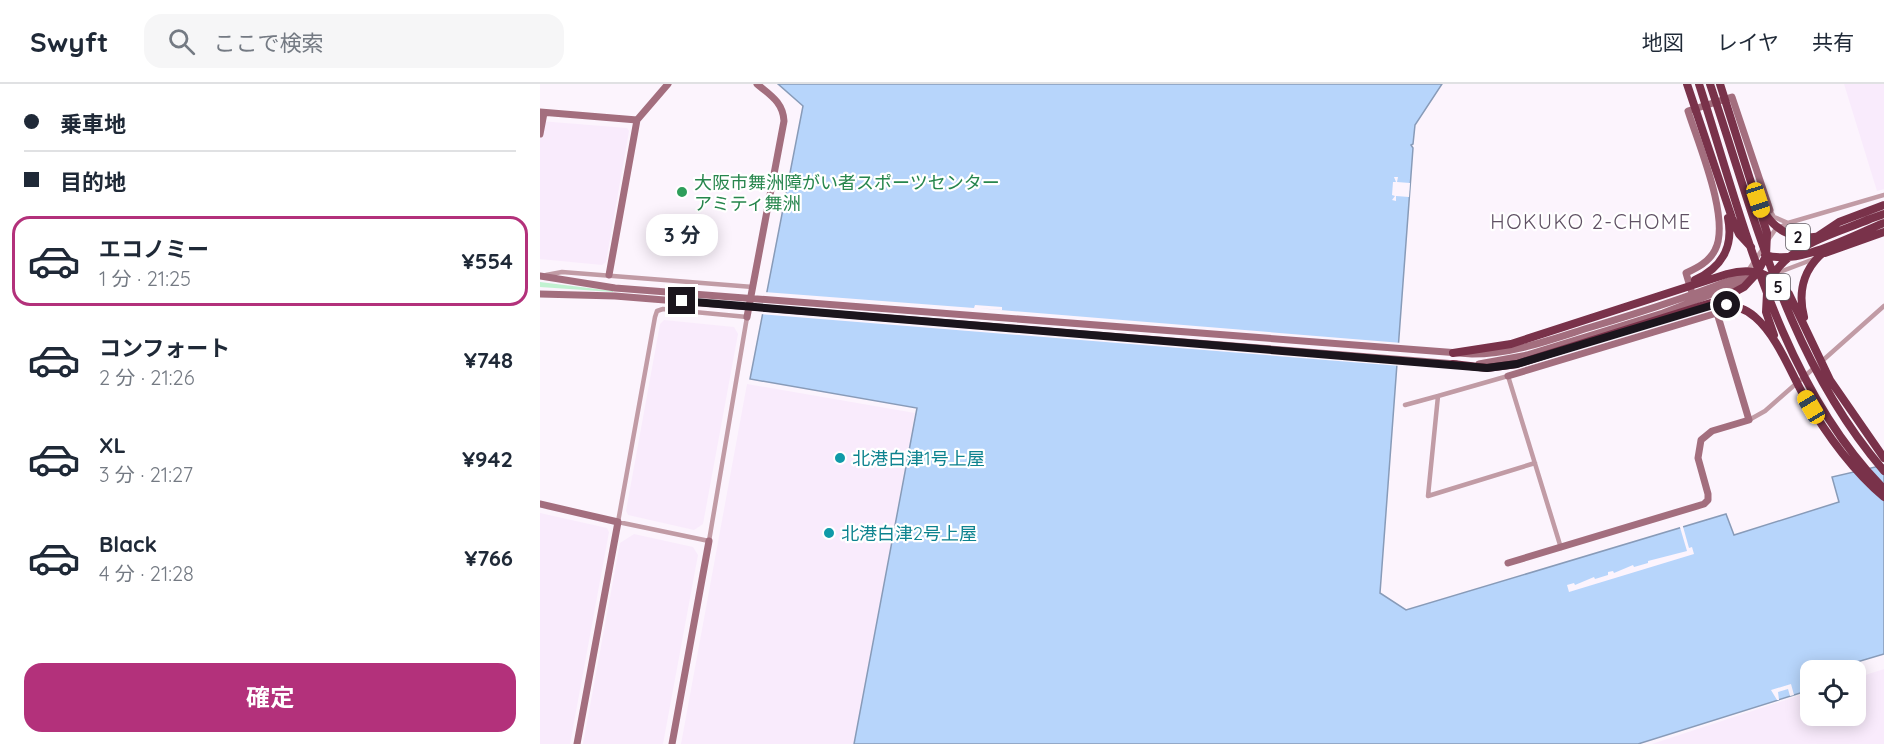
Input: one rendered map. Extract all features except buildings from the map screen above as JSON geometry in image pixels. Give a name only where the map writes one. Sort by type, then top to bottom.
[{"type":"highway","name":"5","points":[[1648,300],[1708,273],[1725,254],[1730,225],[1715,167],[1687,84]]},
{"type":"highway","name":"5","points":[[1698,84],[1755,253],[1790,346],[1827,415],[1884,489]]},
{"type":"highway","name":"5","points":[[1710,84],[1798,338],[1832,402],[1884,471]]},
{"type":"highway","name":"5","points":[[1657,322],[1735,293],[1757,273],[1766,256],[1768,242],[1752,182],[1720,84]]},
{"type":"highway","name":"2","points":[[1715,167],[1739,234],[1750,246],[1764,254],[1780,258],[1799,256],[1884,224]]},
{"type":"highway","name":"2","points":[[1752,182],[1770,222],[1789,235],[1814,238],[1884,216]]},
{"type":"highway","points":[[1806,248],[1828,228],[1882,199]]},
{"type":"highway","name":"2","points":[[1788,368],[1766,312],[1767,293],[1772,276],[1782,263],[1798,251],[1870,219]]},
{"type":"highway","name":"2","points":[[1813,346],[1801,305],[1804,277],[1820,254],[1859,233]]},
{"type":"highway","points":[[1792,261],[1884,233]]},
{"type":"highway","name":"5","points":[[1453,353],[1511,344],[1727,274],[1759,272],[1779,282],[1789,294],[1813,346],[1842,399],[1884,458]]},
{"type":"highway","name":"5","points":[[1453,364],[1487,368],[1517,364],[1719,305],[1742,309],[1762,325],[1836,447],[1855,470],[1884,497]]},
{"type":"street","points":[[609,275],[637,120],[668,84]]},
{"type":"street","points":[[672,744],[784,121],[784,110],[777,100],[757,84]]},
{"type":"street","points":[[1698,319],[1686,273],[1706,261],[1718,242],[1719,222],[1711,185],[1688,111],[1732,97],[1770,210],[1774,217],[1788,223]]},
{"type":"street","points":[[540,134],[542,112],[637,120]]},
{"type":"street","points":[[1711,185],[1755,171]]},
{"type":"street","points":[[540,294],[615,292],[1490,354],[1541,342],[1669,303],[1806,248],[1884,216],[1882,199],[1788,223],[1775,230],[1751,267],[1736,289],[1717,313],[1405,405]]},
{"type":"street","points":[[1766,243],[1770,210]]},
{"type":"street","points":[[542,276],[615,292],[1453,364],[1491,363],[1527,355],[1672,310],[1884,224]]},
{"type":"street","points":[[1736,289],[1884,233]]},
{"type":"street","points":[[1751,267],[1752,274],[1757,278],[1766,277]]},
{"type":"street","points":[[542,276],[562,272],[753,287]]},
{"type":"street","points":[[1508,563],[1704,504],[1708,500],[1708,494],[1697,452],[1701,440],[1712,431],[1749,420],[1765,411],[1884,306]]},
{"type":"street","points":[[577,744],[657,311],[663,309],[747,317]]},
{"type":"street","points":[[1717,313],[1749,420]]},
{"type":"street","points":[[1508,376],[1561,548]]},
{"type":"street","points":[[1438,396],[1428,496],[1535,463]]},
{"type":"street","points":[[540,504],[709,541]]},
{"type":"shaded area","points":[[1844,84],[1884,84],[1884,189],[1877,191]]},
{"type":"shaded area","points":[[540,121],[627,128],[629,131],[606,262],[602,265],[540,259]]},
{"type":"shaded area","points":[[664,320],[734,327],[738,334],[703,524],[694,530],[628,515],[626,511],[660,324]]},
{"type":"shaded area","points":[[747,384],[915,413],[854,744],[681,744]]},
{"type":"shaded area","points":[[540,513],[607,528],[609,532],[570,744],[540,744]]},
{"type":"shaded area","points":[[634,534],[693,547],[698,555],[663,744],[583,744],[620,543]]},
{"type":"shaded area","points":[[1884,669],[1884,744],[1652,744],[1800,695],[1800,726],[1866,726],[1866,675]]},
{"type":"green space","points":[[540,282],[613,291],[613,292],[540,287]]},
{"type":"water","points":[[778,84],[1442,84],[1415,125],[1411,145],[1413,148],[1380,593],[1406,610],[1726,514],[1734,535],[1839,502],[1832,477],[1884,465],[1884,654],[1864,660],[1800,660],[1800,693],[1638,744],[854,744],[917,408],[750,379],[803,106]]},
{"type":"pier","points":[[1394,177],[1398,177],[1397,182],[1410,183],[1409,197],[1396,196],[1396,201],[1392,200],[1395,196],[1392,195],[1393,182],[1396,182]]},
{"type":"pier","points":[[764,292],[974,308],[975,305],[1002,307],[1002,310],[976,308],[1402,343],[1400,366],[760,314]]},
{"type":"pier","points":[[1682,523],[1689,548],[1692,547],[1694,554],[1569,592],[1567,585],[1574,583],[1575,585],[1594,577],[1595,579],[1608,575],[1608,572],[1613,571],[1614,573],[1633,565],[1634,567],[1687,551],[1679,524]]},
{"type":"pier","points":[[1791,684],[1794,695],[1790,696],[1788,689],[1778,692],[1779,700],[1777,700],[1771,690]]},
{"type":"place","name":"大阪市舞洲障がい者スポーツセンター アミティ舞洲","points":[[682,192]]},
{"type":"place","name":"北港白津1号上屋","points":[[840,458]]},
{"type":"place","name":"北港白津2号上屋","points":[[829,533]]},
{"type":"district","name":"HOKUKO 2-CHOME","points":[[1591,221]]},
{"type":"route","points":[[682,301],[1487,368],[1517,364],[1710,306],[1727,305]]}]
